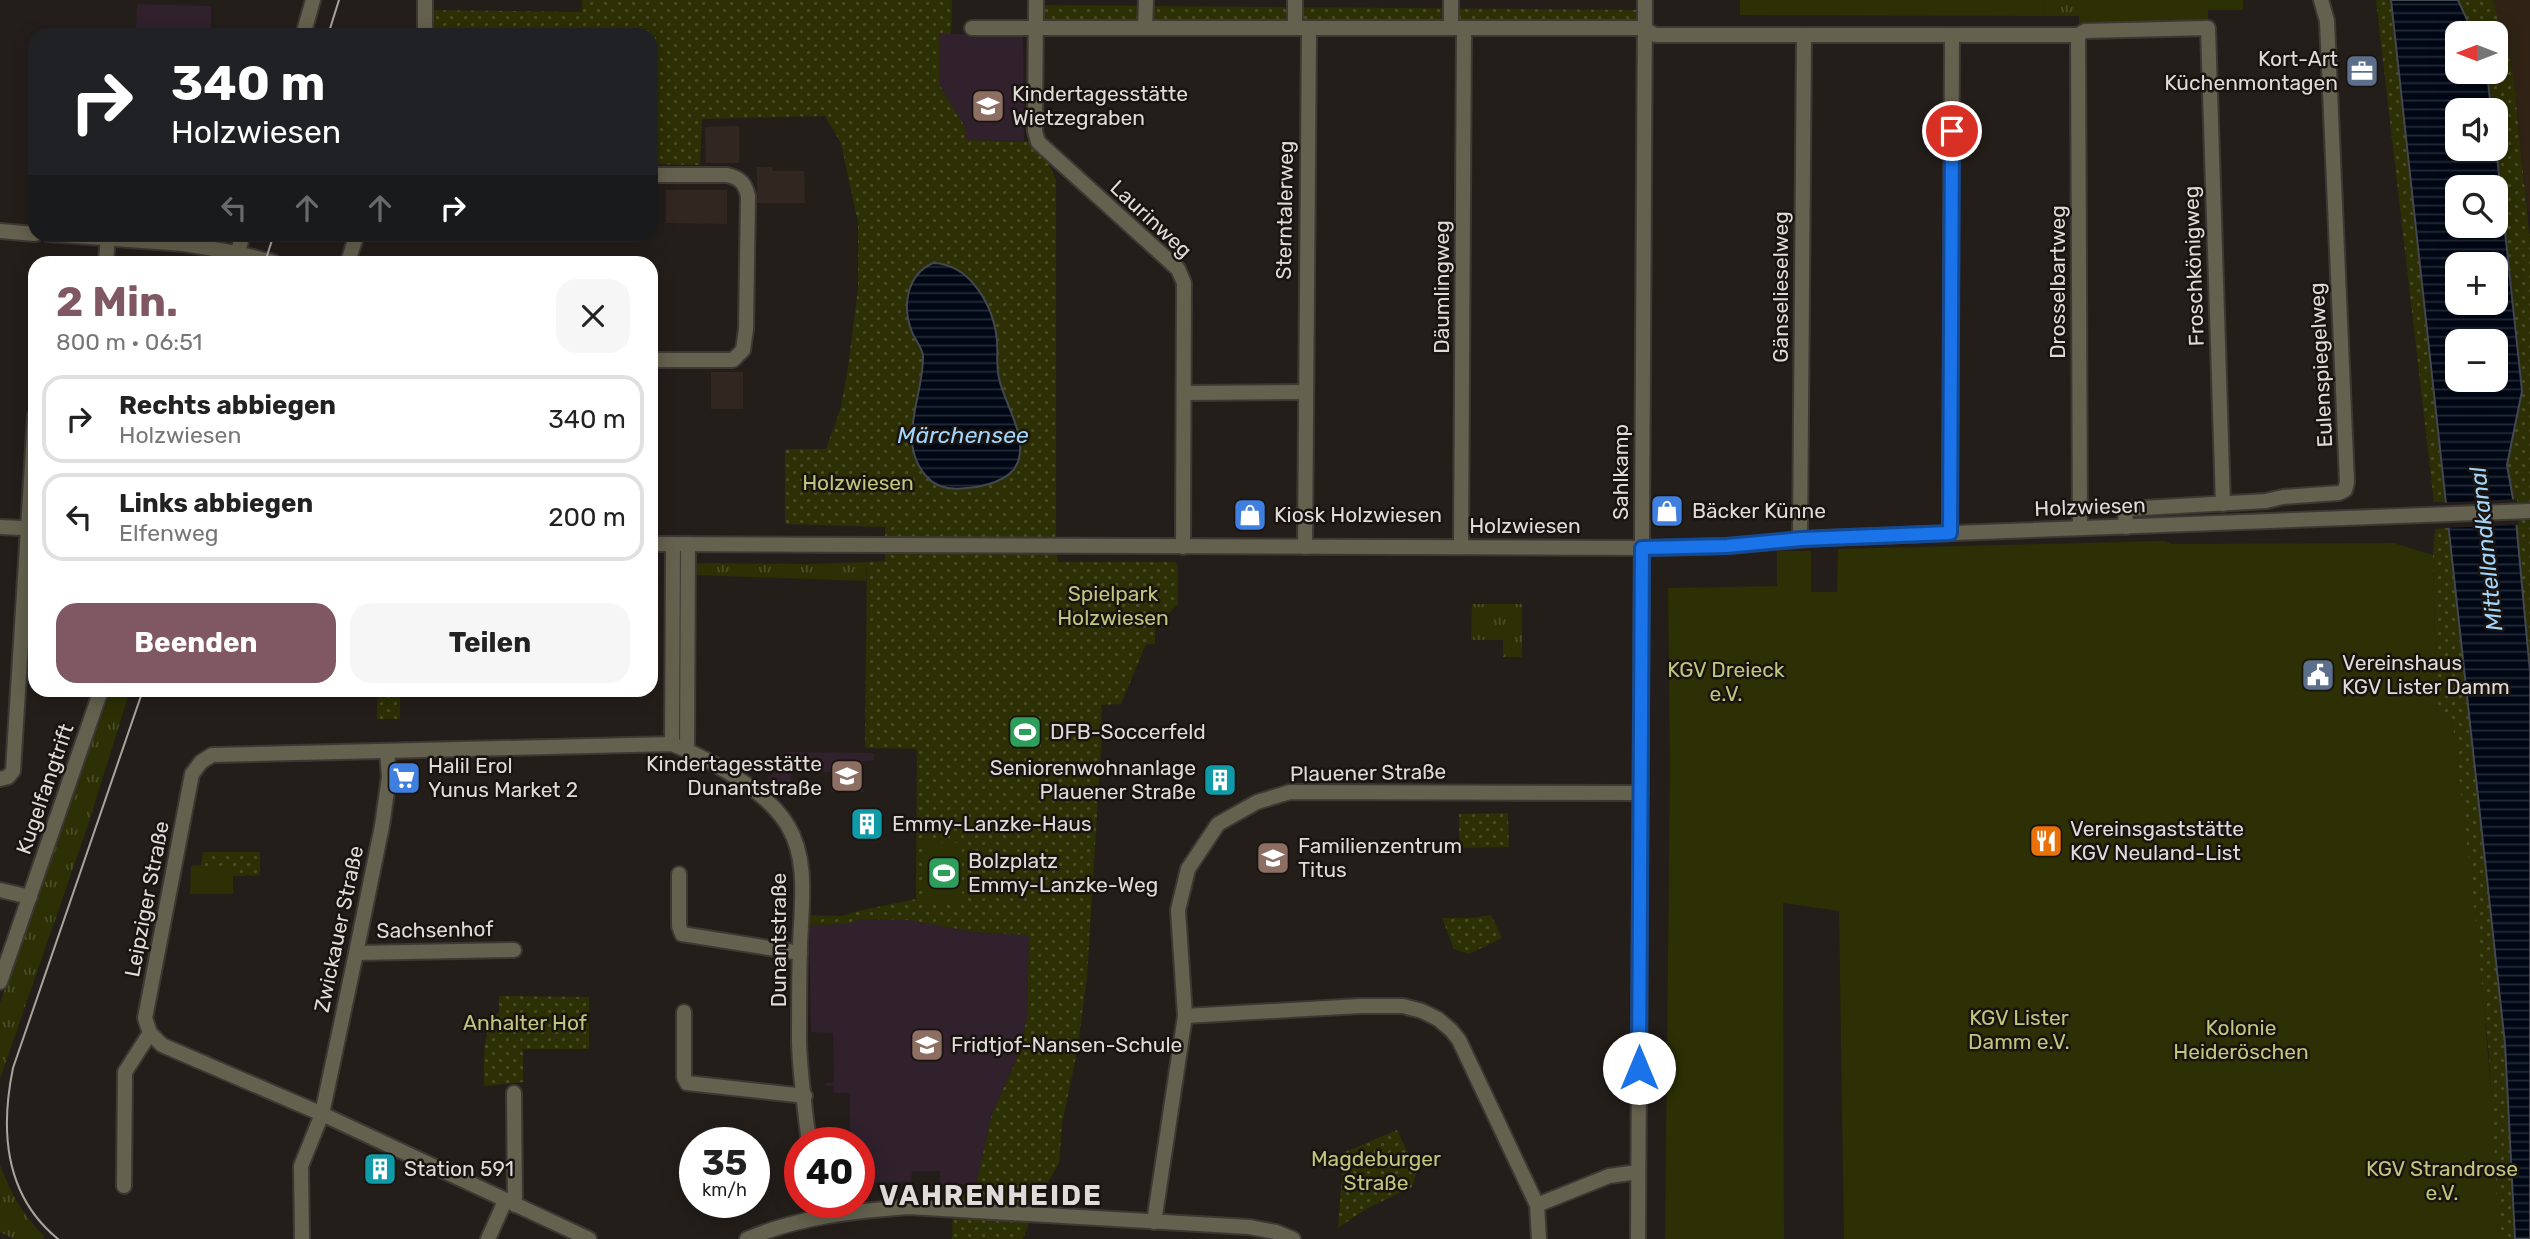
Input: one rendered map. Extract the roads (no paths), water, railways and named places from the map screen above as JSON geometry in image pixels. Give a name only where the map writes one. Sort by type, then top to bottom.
[{"type":"street","points":[[305,28],[313,0]]},
{"type":"street","points":[[425,0],[425,28]]},
{"type":"street","name":"Laurinweg","points":[[1036,0],[1035,131],[1038,142],[1182,274],[1183,547]]},
{"type":"street","points":[[1145,28],[1146,0]]},
{"type":"street","name":"Sterntalerweg","points":[[1295,0],[1302,28],[1305,547]]},
{"type":"street","name":"Däumlingweg","points":[[1451,0],[1457,28],[1461,547]]},
{"type":"street","name":"Sahlkamp","points":[[1638,1239],[1645,0]]},
{"type":"street","name":"Eulenspiegelweg","points":[[2126,527],[2125,509],[2223,504],[2339,493],[2345,490],[2347,482],[2327,21],[2321,0]]},
{"type":"street","points":[[972,29],[1643,28],[1655,36],[2078,35]]},
{"type":"street","name":"Froschkönigweg","points":[[2078,35],[2085,32],[2208,28],[2223,504]]},
{"type":"street","name":"Drosselbartweg","points":[[2078,35],[2080,528]]},
{"type":"street","name":"Gänselieselweg","points":[[1801,539],[1804,36]]},
{"type":"street","points":[[1950,533],[1952,36]]},
{"type":"street","points":[[658,175],[737,177],[746,186],[748,196],[746,329],[743,350],[733,360],[658,360]]},
{"type":"street","points":[[0,231],[28,233]]},
{"type":"street","points":[[162,242],[184,244],[229,256]]},
{"type":"street","points":[[1184,393],[1304,392]]},
{"type":"street","name":"Holzwiesen","points":[[658,544],[1642,548],[1727,546],[1801,539],[2529,511]]},
{"type":"street","points":[[0,527],[28,531]]},
{"type":"street","points":[[672,744],[673,544]]},
{"type":"street","points":[[687,750],[688,544]]},
{"type":"street","points":[[0,779],[8,777],[13,771],[28,546]]},
{"type":"street","name":"Kugelfangtrift","points":[[0,982],[100,697]]},
{"type":"street","name":"Dunantstraße","points":[[672,744],[687,750],[757,792],[787,825],[802,868],[800,1077],[808,1127]]},
{"type":"street","name":"Leipziger Straße","points":[[150,1033],[145,1018],[192,774],[201,762],[212,755],[672,744]]},
{"type":"street","name":"Zwickauer Straße","points":[[302,1239],[301,1166],[322,1114],[356,953],[382,826],[389,777],[387,751]]},
{"type":"street","name":"Plauener Straße","points":[[1154,1222],[1185,1016],[1178,909],[1188,869],[1218,824],[1257,802],[1290,792],[1641,793]]},
{"type":"street","points":[[679,874],[679,926],[682,934],[800,953]]},
{"type":"street","points":[[0,890],[30,897]]},
{"type":"street","name":"Sachsenhof","points":[[356,953],[514,950]]},
{"type":"street","points":[[1185,1016],[1386,1004],[1422,1011],[1438,1019],[1459,1040],[1537,1205],[1539,1239]]},
{"type":"street","points":[[684,1013],[684,1077],[687,1083],[805,1097]]},
{"type":"street","points":[[124,1186],[125,1072],[150,1033],[162,1045],[322,1114],[589,1239]]},
{"type":"street","points":[[488,1239],[510,1203],[514,1093]]},
{"type":"street","points":[[1537,1205],[1609,1176],[1638,1172]]},
{"type":"street","points":[[875,1209],[909,1206],[1249,1227],[1276,1232],[1293,1239]]},
{"type":"street","points":[[747,1239],[796,1218]]},
{"type":"water","name":"Mittellandkanal","points":[[2391,0],[2458,0],[2468,21],[2445,21],[2445,84],[2488,84],[2490,98],[2445,98],[2445,161],[2497,161],[2499,175],[2445,175],[2445,238],[2506,238],[2507,252],[2445,252],[2445,315],[2508,315],[2508,260],[2522,391],[2507,465],[2515,510],[2530,672],[2530,1239],[2515,1239],[2505,1044]]},
{"type":"water","name":"Märchensee","points":[[933,263],[947,265],[959,271],[969,279],[985,302],[995,328],[999,378],[1018,432],[1020,454],[1013,470],[1002,479],[980,486],[955,489],[935,484],[918,463],[913,449],[913,418],[923,356],[909,322],[907,302],[917,275]]},
{"type":"tram line","points":[[330,28],[339,0]]},
{"type":"tram line","points":[[267,256],[271,242]]},
{"type":"tram line","points":[[58,1239],[40,1222],[26,1203],[17,1182],[10,1161],[7,1138],[9,1092],[13,1068],[141,697]]},
{"type":"place","name":"Kort-Art Küchenmontagen","points":[[2362,71]]},
{"type":"place","name":"Kindertagesstätte Wietzegraben","points":[[988,106]]},
{"type":"place","name":"Bäcker Künne","points":[[1667,511]]},
{"type":"place","name":"Kiosk Holzwiesen","points":[[1250,515]]},
{"type":"place","name":"Vereinshaus KGV Lister Damm","points":[[2318,675]]},
{"type":"place","name":"DFB-Soccerfeld","points":[[1025,732]]},
{"type":"place","name":"Kindertagesstätte Dunantstraße","points":[[847,776]]},
{"type":"place","name":"Halil Erol Yunus Market 2","points":[[404,778]]},
{"type":"place","name":"Seniorenwohnanlage Plauener Straße","points":[[1220,780]]},
{"type":"place","name":"Emmy-Lanzke-Haus","points":[[867,824]]},
{"type":"place","name":"Vereinsgaststätte KGV Neuland-List","points":[[2046,841]]},
{"type":"place","name":"Familienzentrum Titus","points":[[1273,858]]},
{"type":"place","name":"Bolzplatz Emmy-Lanzke-Weg","points":[[944,873]]},
{"type":"place","name":"Fridtjof-Nansen-Schule","points":[[927,1045]]},
{"type":"place","name":"Station 591","points":[[380,1169]]},
{"type":"district","name":"VAHRENHEIDE","points":[[991,1195]]},
{"type":"park label","name":"Spielpark Holzwiesen","points":[[1113,606]]},
{"type":"park label","name":"KGV Dreieck e.V.","points":[[1726,682]]},
{"type":"park label","name":"Anhalter Hof","points":[[525,1023]]},
{"type":"park label","name":"KGV Lister Damm e.V.","points":[[2019,1030]]},
{"type":"park label","name":"Kolonie Heideröschen","points":[[2241,1040]]},
{"type":"park label","name":"Magdeburger Straße","points":[[1376,1171]]},
{"type":"park label","name":"KGV Strandrose e.V.","points":[[2442,1181]]}]
